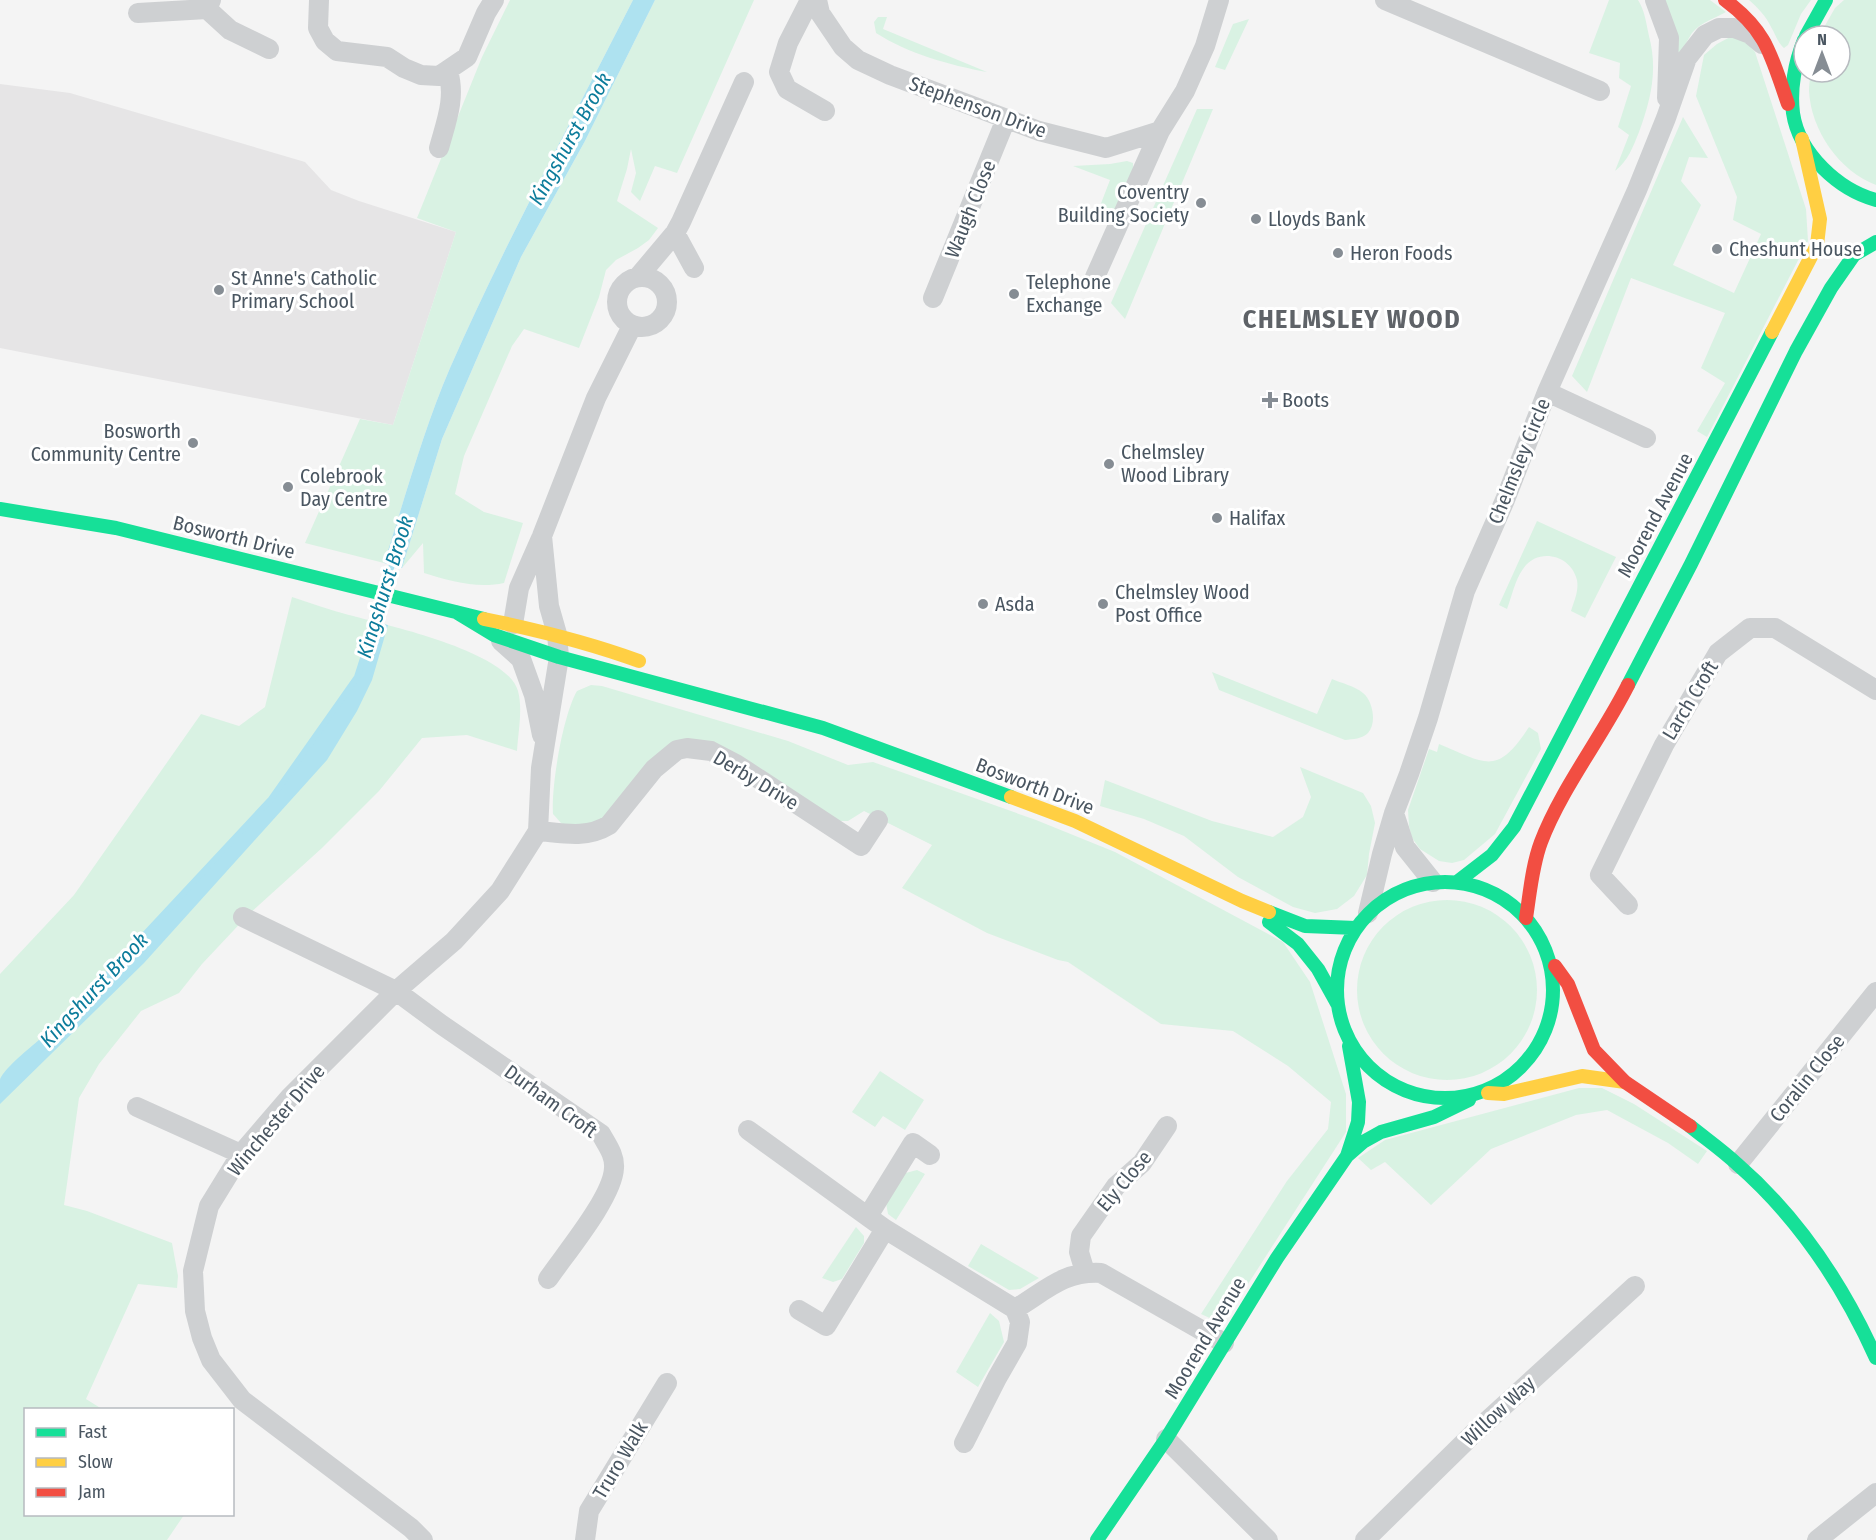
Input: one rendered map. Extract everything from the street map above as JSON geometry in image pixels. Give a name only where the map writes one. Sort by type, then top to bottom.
[{"type":"street","points":[[319,0],[318,28],[325,41],[336,51],[387,57],[421,75],[439,76],[466,57],[486,13],[495,0]]},
{"type":"street","points":[[1095,277],[1160,131],[1185,91],[1204,46],[1219,0]]},
{"type":"street","points":[[1385,0],[1600,91]]},
{"type":"street","name":"Chelmsley Circle","points":[[1655,0],[1669,38],[1666,118]]},
{"type":"street","points":[[1725,0],[1744,14],[1758,30],[1769,50],[1802,139],[1829,174],[1857,195],[1876,200]]},
{"type":"street","points":[[1813,24],[1826,0]]},
{"type":"street","points":[[816,4],[788,43],[779,72],[787,89],[825,111]]},
{"type":"street","name":"Stephenson Drive","points":[[816,4],[843,47],[858,60],[890,75],[1006,119],[1039,131],[1106,148],[1160,131]]},
{"type":"street","points":[[138,13],[209,5],[230,30],[269,49]]},
{"type":"street","name":"Chelmsley Circle","points":[[1362,921],[1394,813],[1428,718],[1465,591],[1505,500],[1547,392],[1637,190],[1687,58],[1705,35],[1719,28],[1734,28],[1750,34],[1769,50]]},
{"type":"street","points":[[439,148],[451,104],[452,87],[448,71]]},
{"type":"street","points":[[638,278],[675,233],[744,82]]},
{"type":"street","points":[[1794,84],[1794,120]]},
{"type":"street","name":"Waugh Close","points":[[933,298],[1006,119]]},
{"type":"street","name":"Moorend Avenue","points":[[1457,882],[1492,855],[1514,827],[1817,245],[1820,219],[1802,139]]},
{"type":"street","points":[[675,233],[694,268]]},
{"type":"street","points":[[1526,918],[1534,867],[1541,842],[1557,808],[1615,711],[1687,574],[1796,351],[1825,299],[1854,255],[1876,242]]},
{"type":"street","points":[[646,277],[660,284],[668,298],[665,314],[654,325],[639,328],[632,326],[620,315],[617,299],[624,285],[638,278],[646,277]]},
{"type":"street","points":[[530,647],[513,624],[519,588],[596,398],[632,326]]},
{"type":"street","points":[[1547,392],[1646,438]]},
{"type":"street","name":"Bosworth Drive","points":[[0,509],[116,528],[433,607],[557,634],[593,644],[650,665]]},
{"type":"street","name":"Winchester Drive","points":[[423,1540],[411,1528],[242,1400],[211,1360],[202,1338],[195,1311],[193,1271],[209,1206],[241,1155],[290,1097],[396,991],[454,940],[500,891],[538,831],[544,747],[559,657],[557,634],[549,606],[542,536]]},
{"type":"street","name":"Bosworth Drive","points":[[456,612],[494,635],[559,657],[762,713],[807,723]]},
{"type":"street","name":"Larch Croft","points":[[1628,905],[1600,875],[1664,745],[1718,653],[1750,628],[1775,628],[1876,690]]},
{"type":"street","name":"Winchester Drive","points":[[494,635],[521,659],[534,695],[544,747]]},
{"type":"street","name":"Bosworth Drive","points":[[672,673],[1075,820],[1242,901],[1305,926],[1322,928],[1362,921]]},
{"type":"street","name":"Derby Drive","points":[[538,831],[569,835],[599,831],[609,825],[654,769],[677,750],[687,748],[711,751],[736,764],[861,846],[878,820]]},
{"type":"street","points":[[1394,813],[1405,847],[1433,882]]},
{"type":"street","points":[[1625,1082],[1582,1076],[1504,1094],[1422,1096],[1387,1081],[1371,1069],[1348,1038],[1337,997],[1343,954],[1362,921],[1396,894],[1433,882],[1457,882],[1488,891],[1507,901],[1526,918],[1568,984],[1594,1050],[1625,1082],[1686,1123],[1738,1164],[1780,1206],[1812,1244],[1860,1323],[1876,1358]]},
{"type":"street","name":"Bosworth Drive","points":[[1242,901],[1298,944],[1318,969],[1338,1005]]},
{"type":"street","name":"Durham Croft","points":[[243,917],[396,991],[601,1134],[612,1152],[614,1168],[608,1189],[548,1279]]},
{"type":"street","points":[[1480,1095],[1513,1074],[1530,1058],[1543,1036],[1549,1021],[1553,996],[1553,977],[1549,957]]},
{"type":"street","name":"Coralin Close","points":[[1738,1164],[1876,992]]},
{"type":"street","name":"Moorend Avenue","points":[[1347,1156],[1358,1122],[1359,1102],[1348,1038]]},
{"type":"street","name":"Moorend Avenue","points":[[1097,1540],[1166,1439],[1277,1258],[1347,1156],[1363,1142],[1381,1132],[1434,1117],[1480,1095]]},
{"type":"street","points":[[137,1107],[241,1155]]},
{"type":"street","name":"Ely Close","points":[[1085,1272],[1079,1252],[1081,1236],[1116,1186],[1142,1163],[1167,1126]]},
{"type":"street","points":[[748,1130],[885,1228],[1015,1309],[1020,1322],[1017,1343],[964,1443]]},
{"type":"street","points":[[868,1216],[913,1143],[930,1155]]},
{"type":"street","points":[[799,1310],[826,1326],[885,1228]]},
{"type":"street","points":[[1015,1309],[1074,1274],[1101,1273],[1224,1343]]},
{"type":"street","name":"Willow Way","points":[[1365,1540],[1474,1433],[1635,1286]]},
{"type":"street","name":"Truro Walk","points":[[585,1540],[589,1511],[667,1383]]},
{"type":"street","points":[[1166,1439],[1268,1540]]},
{"type":"street","points":[[1817,1540],[1876,1493]]},
{"type":"shaded area","name":"St Anne's Catholic Primary School","points":[[0,84],[70,93],[305,162],[331,190],[456,232],[393,425],[0,348]]},
{"type":"green space","points":[[510,0],[633,0],[516,229],[450,368],[423,440],[384,563],[305,543],[360,419],[393,425],[456,232],[417,218],[482,57]]},
{"type":"green space","points":[[655,0],[754,0],[677,173],[655,166],[640,201],[631,192],[636,173],[631,149],[617,201],[658,228],[649,240],[616,260],[606,270],[599,297],[579,348],[524,329],[512,346],[464,456],[455,494],[484,512],[523,523],[504,583],[474,585],[424,573],[423,543],[402,568],[442,439],[521,257],[585,141]]},
{"type":"green space","points":[[1609,0],[1638,0],[1645,17],[1653,61],[1650,96],[1637,138],[1630,153],[1615,171],[1629,135],[1618,127],[1631,86],[1619,78],[1620,63],[1589,53]]},
{"type":"green space","points":[[1664,0],[1710,0],[1726,12],[1695,29],[1678,53]]},
{"type":"green space","points":[[1749,0],[1811,0],[1797,24],[1792,24],[1792,35],[1784,48],[1759,9]]},
{"type":"green space","points":[[1844,0],[1876,0],[1876,185],[1850,170],[1829,147],[1821,134],[1811,106],[1810,84],[1852,84],[1852,24],[1826,24],[1835,8]]},
{"type":"green space","points":[[878,17],[887,17],[883,29],[987,72],[930,58],[902,47],[876,33],[874,22]]},
{"type":"green space","points":[[1249,19],[1225,70],[1215,67],[1233,24]]},
{"type":"green space","points":[[1732,36],[1746,42],[1755,52],[1806,209],[1808,241],[1707,437],[1697,431],[1725,383],[1701,368],[1725,313],[1631,278],[1587,392],[1572,376],[1683,117],[1708,158],[1689,157],[1681,181],[1701,205],[1673,265],[1734,293],[1761,234],[1733,220],[1737,197],[1696,96],[1704,55],[1717,44]]},
{"type":"green space","points":[[1197,109],[1213,109],[1125,319],[1111,303]]},
{"type":"green space","points":[[1127,161],[1133,163],[1133,170],[1113,218],[1107,222],[1095,219],[1110,180],[1073,166]]},
{"type":"green space","points":[[1537,521],[1616,557],[1585,618],[1571,611],[1577,588],[1574,571],[1561,559],[1553,557],[1545,556],[1529,562],[1518,578],[1507,609],[1499,605]]},
{"type":"green space","points":[[292,597],[443,642],[492,664],[509,677],[518,691],[520,713],[517,751],[467,735],[422,738],[379,791],[322,848],[249,914],[202,964],[179,993],[141,1011],[99,1064],[79,1098],[64,1205],[87,1211],[172,1243],[178,1276],[177,1288],[138,1284],[86,1399],[100,1408],[24,1408],[24,1516],[183,1516],[167,1540],[0,1540],[0,974],[74,895],[201,714],[239,726],[265,707]]},
{"type":"green space","points":[[1212,672],[1317,714],[1332,679],[1363,693],[1373,712],[1371,729],[1363,736],[1345,740],[1219,690]]},
{"type":"green space","points":[[591,685],[602,686],[788,741],[848,765],[873,762],[1036,820],[1115,852],[1283,942],[1310,982],[1346,1094],[1346,1132],[1228,1315],[1214,1320],[1201,1314],[1287,1181],[1328,1129],[1331,1102],[1288,1066],[1233,1031],[1161,1024],[1068,962],[987,933],[902,888],[932,845],[864,811],[848,821],[835,821],[700,741],[603,820],[576,830],[561,823],[553,814],[553,802],[563,733],[577,691]]},
{"type":"green space","points":[[1529,727],[1538,733],[1541,749],[1495,834],[1464,860],[1452,863],[1439,861],[1420,849],[1412,838],[1408,810],[1429,749],[1437,752],[1439,744],[1469,757],[1490,761],[1499,759],[1508,753]]},
{"type":"green space","points":[[1300,767],[1363,793],[1371,806],[1375,823],[1367,875],[1354,896],[1337,909],[1315,913],[1293,907],[1238,877],[1184,836],[1144,819],[1100,806],[1105,780],[1212,821],[1273,837],[1303,817],[1311,797]]},
{"type":"green space","points":[[1447,900],[1481,907],[1497,915],[1511,926],[1522,940],[1530,956],[1537,990],[1530,1024],[1522,1040],[1511,1054],[1497,1065],[1481,1073],[1447,1080],[1413,1073],[1397,1065],[1383,1054],[1372,1040],[1364,1024],[1357,990],[1364,956],[1372,940],[1383,926],[1397,915],[1413,907]]},
{"type":"green space","points":[[880,1071],[924,1100],[905,1130],[883,1116],[875,1127],[852,1112]]},
{"type":"green space","points":[[1579,1088],[1602,1088],[1634,1104],[1707,1151],[1698,1164],[1668,1143],[1607,1110],[1576,1115],[1491,1149],[1431,1205],[1385,1162],[1371,1170],[1358,1158],[1385,1140]]},
{"type":"green space","points":[[917,1170],[925,1174],[896,1220],[888,1214],[886,1203],[902,1174]]},
{"type":"green space","points":[[856,1227],[864,1236],[864,1243],[842,1279],[833,1282],[822,1278]]},
{"type":"green space","points":[[981,1244],[1039,1278],[1020,1289],[1009,1290],[968,1266]]},
{"type":"green space","points":[[990,1313],[999,1321],[1004,1342],[978,1387],[956,1372]]},
{"type":"water","points":[[633,0],[655,0],[585,141],[521,257],[442,439],[402,568],[384,563],[423,440],[450,368],[516,229]]},
{"type":"water","points":[[374,622],[388,625],[372,680],[357,711],[327,760],[144,963],[0,1104],[0,1080],[10,1066],[67,1018],[271,799],[357,677]]},
{"type":"waterway","name":"Kingshurst Brook","points":[[385,586],[394,559]]},
{"type":"waterway","name":"Kingshurst Brook","points":[[63,1022],[271,799],[357,677],[381,602]]},
{"type":"traffic: fast","points":[[1813,24],[1826,0]]},
{"type":"traffic: fast","points":[[1793,84],[1793,113],[1803,142],[1812,156],[1835,179],[1848,188],[1876,200]]},
{"type":"traffic: fast","points":[[1628,685],[1691,564],[1796,351],[1831,288],[1854,255],[1876,242]]},
{"type":"traffic: fast","points":[[1457,882],[1492,855],[1514,827],[1772,332]]},
{"type":"traffic: fast","points":[[0,509],[116,528],[484,619]]},
{"type":"traffic: fast","points":[[456,612],[494,635],[559,657],[823,728],[1011,797]]},
{"type":"traffic: fast","points":[[1445,882],[1466,884],[1486,890],[1505,900],[1521,914],[1535,930],[1545,949],[1551,969],[1553,990],[1551,1011],[1545,1031],[1535,1050],[1521,1066],[1505,1080],[1486,1090],[1466,1096],[1445,1098],[1424,1096],[1404,1090],[1385,1080],[1369,1066],[1355,1050],[1345,1031],[1339,1011],[1337,990],[1339,969],[1345,949],[1355,930],[1369,914],[1385,900],[1404,890],[1424,884],[1445,882]]},
{"type":"traffic: fast","points":[[1269,912],[1305,926],[1356,928]]},
{"type":"traffic: fast","points":[[1269,922],[1298,944],[1318,969],[1338,1005]]},
{"type":"traffic: fast","points":[[1097,1540],[1166,1439],[1277,1258],[1347,1156],[1358,1122],[1359,1102],[1349,1046]]},
{"type":"traffic: fast","points":[[1347,1156],[1363,1142],[1381,1132],[1434,1117],[1469,1100]]},
{"type":"traffic: fast","points":[[1690,1126],[1726,1154],[1759,1185],[1799,1229],[1849,1304],[1876,1358]]},
{"type":"traffic: slow","points":[[1772,332],[1817,245],[1820,219],[1802,139]]},
{"type":"traffic: slow","points":[[484,619],[562,637],[639,661]]},
{"type":"traffic: slow","points":[[1011,797],[1075,821],[1269,912]]},
{"type":"traffic: slow","points":[[1488,1093],[1504,1094],[1582,1076],[1625,1082]]},
{"type":"traffic: jam","points":[[1725,0],[1751,23],[1759,34],[1772,58],[1788,104]]},
{"type":"traffic: jam","points":[[1526,918],[1535,860],[1549,822],[1628,685]]},
{"type":"traffic: jam","points":[[1555,966],[1568,984],[1594,1050],[1625,1082],[1690,1126]]},
{"type":"place","name":"Coventry Building Society","points":[[1201,203]]},
{"type":"place","name":"Lloyds Bank","points":[[1256,219]]},
{"type":"place","name":"Cheshunt House","points":[[1717,249]]},
{"type":"place","name":"Heron Foods","points":[[1338,253]]},
{"type":"place","name":"St Anne's Catholic Primary School","points":[[219,290]]},
{"type":"place","name":"Telephone Exchange","points":[[1014,294]]},
{"type":"place","name":"Boots","points":[[1270,400]]},
{"type":"place","name":"Bosworth Community Centre","points":[[193,443]]},
{"type":"place","name":"Chelmsley Wood Library","points":[[1109,464]]},
{"type":"place","name":"Colebrook Day Centre","points":[[288,487]]},
{"type":"place","name":"Halifax","points":[[1217,518]]},
{"type":"place","name":"Asda","points":[[983,604]]},
{"type":"place","name":"Chelmsley Wood Post Office","points":[[1103,604]]},
{"type":"district","name":"CHELMSLEY WOOD","points":[[1352,319]]}]
